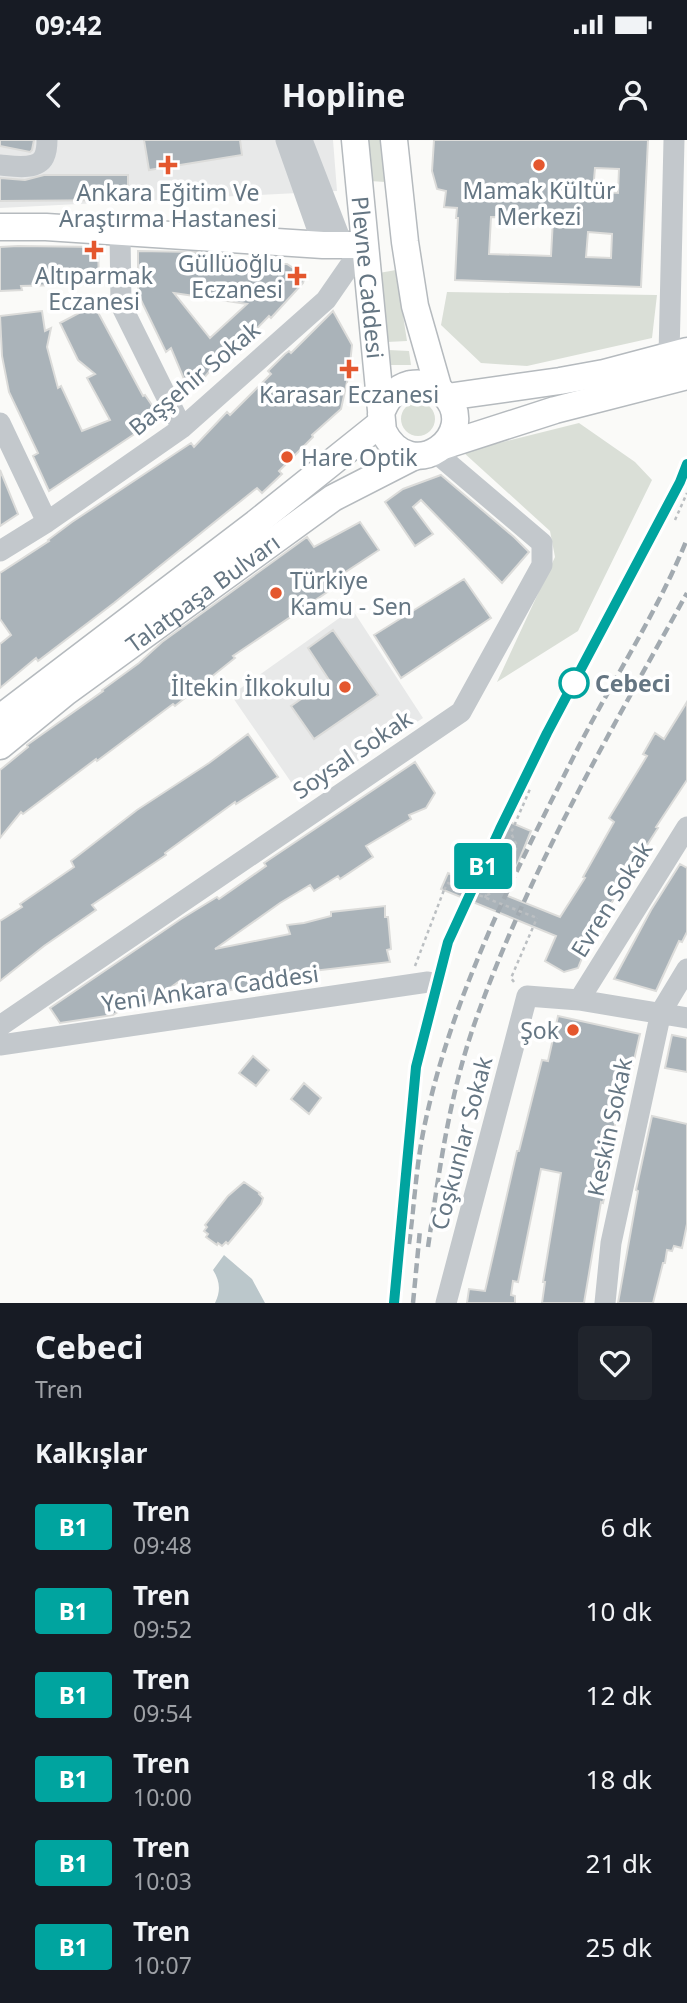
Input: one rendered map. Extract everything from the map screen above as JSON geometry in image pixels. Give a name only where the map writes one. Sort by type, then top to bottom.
[{"type":"main road","name":"Plevne Caddesi","points":[[355,140],[343,245],[381,418]]},
{"type":"main road","name":"Plevne Caddesi","points":[[394,140],[415,306],[443,393]]},
{"type":"main road","points":[[0,227],[343,245]]},
{"type":"main road","name":"Talatpaşa Bulvarı","points":[[0,718],[256,523],[381,418],[388,399],[396,390],[417,383],[429,384],[443,393],[560,382],[604,373],[680,365]]},
{"type":"main road","name":"Talatpaşa Bulvarı","points":[[0,746],[66,692],[334,498],[431,451],[680,365]]},
{"type":"main road","points":[[381,418],[388,441],[396,449],[431,451],[450,438],[455,417],[453,407],[443,393]]},
{"type":"street","points":[[0,165],[27,167],[39,162],[44,158],[47,140]]},
{"type":"street","points":[[286,140],[343,245]]},
{"type":"street","points":[[302,140],[343,245]]},
{"type":"street","points":[[674,140],[680,365]]},
{"type":"street","points":[[120,232],[121,305],[182,428]]},
{"type":"street","name":"Başşehir Sokak","points":[[0,551],[47,522],[182,428],[326,300],[343,245]]},
{"type":"street","points":[[0,423],[47,522]]},
{"type":"street","name":"Soysal Sokak","points":[[0,1026],[461,712],[542,565],[542,543],[431,451]]},
{"type":"street","name":"Evren Sokak","points":[[579,1000],[687,827]]},
{"type":"street","name":"Keskin Sokak","points":[[605,1303],[611,1243],[661,1012],[687,969]]},
{"type":"street","name":"Yeni Ankara Caddesi","points":[[0,1045],[418,983]]},
{"type":"street","name":"Coşkunlar Sokak","points":[[446,1303],[527,996],[579,1000]]},
{"type":"street","points":[[579,1000],[687,1018]]},
{"type":"path","points":[[676,520],[687,493]]},
{"type":"path","points":[[486,897],[502,888],[517,846],[511,834],[530,789]]},
{"type":"path","points":[[486,897],[506,846]]},
{"type":"path","points":[[418,983],[448,883],[537,918],[516,970]]},
{"type":"shaded area","name":"Ankara Eğitim Ve Araştırma Hastanesi","points":[[0,140],[333,140],[337,191],[0,208]]},
{"type":"shaded area","points":[[367,140],[382,140],[385,182],[370,181]]},
{"type":"shaded area","points":[[396,270],[407,341],[387,342],[379,273]]},
{"type":"shaded area","points":[[447,292],[657,295],[652,338],[527,366],[481,363],[441,325]]},
{"type":"shaded area","points":[[388,350],[409,351],[411,365],[390,365]]},
{"type":"shaded area","points":[[418,402],[430,407],[435,419],[430,431],[418,436],[406,431],[401,419],[406,407]]},
{"type":"shaded area","points":[[579,423],[635,462],[652,480],[578,631],[497,682],[555,557],[550,531],[463,452]]},
{"type":"shaded area","points":[[352,609],[423,718],[302,798],[231,695]]},
{"type":"shaded area","points":[[224,1255],[252,1279],[265,1303],[215,1303],[219,1286],[213,1270]]},
{"type":"building","points":[[0,140],[34,140],[30,152],[0,146]]},
{"type":"building","points":[[144,140],[240,140],[242,155],[149,170]]},
{"type":"building","points":[[434,140],[648,140],[641,287],[455,280],[457,208],[444,207],[446,191],[437,189],[432,171]],"holes":[[[595,168],[619,169],[618,193],[593,191]],[[491,217],[553,219],[551,256],[489,254]],[[588,232],[612,234],[611,258],[586,257]]]},
{"type":"building","points":[[44,175],[128,175],[128,200],[0,201],[0,178],[25,180]]},
{"type":"building","points":[[0,247],[98,247],[99,284],[21,286],[22,290],[0,291]]},
{"type":"building","points":[[138,251],[196,252],[239,260],[239,264],[287,264],[305,276],[303,283],[271,318],[269,316],[228,358],[225,354],[193,390],[184,379],[171,348],[166,352],[138,294]],"holes":[[[174,293],[247,304],[210,338]]]},
{"type":"building","points":[[94,305],[143,396],[145,395],[160,417],[49,491],[33,456],[38,453],[9,392],[2,356],[0,316],[42,311],[45,331],[51,328],[47,347],[58,388],[61,386],[82,431],[110,420],[87,378],[95,374],[78,360],[60,323]]},
{"type":"building","points":[[333,311],[352,345],[341,409],[312,435],[279,471],[282,474],[262,493],[257,488],[114,603],[38,661],[36,658],[0,688],[0,644],[11,635],[0,619],[0,573],[191,443],[194,447],[227,412],[230,415],[271,374],[268,371],[285,354],[289,351],[291,353]]},
{"type":"building","points":[[0,470],[18,514],[0,526]]},
{"type":"building","points":[[441,475],[529,552],[502,583],[421,500],[413,507],[433,534],[415,546],[385,502],[403,489]]},
{"type":"building","points":[[360,522],[379,550],[335,579],[339,584],[233,656],[235,658],[175,706],[173,704],[23,814],[21,812],[0,838],[0,770],[28,747],[27,745],[103,691],[162,642],[307,537],[314,547]]},
{"type":"building","points":[[464,579],[491,618],[401,678],[374,635]]},
{"type":"building","name":"İltekin İlkokulu","points":[[333,630],[378,695],[314,739],[291,706],[329,680],[308,648]]},
{"type":"building","points":[[687,702],[687,780],[656,827],[658,828],[617,901],[614,899],[586,942],[588,943],[578,968],[564,972],[545,961],[556,936],[441,889],[448,873],[474,883],[500,818],[531,831],[505,895],[560,917],[585,878],[583,877],[614,822],[609,818],[647,756],[643,754],[655,733],[664,739]]},
{"type":"building","points":[[248,734],[278,777],[236,804],[235,802],[165,853],[166,855],[92,905],[96,910],[0,981],[0,921],[74,867],[71,861],[137,810]]},
{"type":"building","points":[[415,762],[435,793],[426,808],[409,815],[411,819],[366,846],[373,857],[340,879],[338,876],[314,891],[310,885],[215,949],[290,934],[287,925],[331,916],[331,912],[385,906],[391,949],[387,950],[390,962],[287,974],[288,976],[271,979],[272,984],[190,996],[181,980],[141,1009],[135,1001],[113,1015],[60,1023],[50,1008],[181,919],[217,897],[219,899],[266,866],[264,863]]},
{"type":"building","points":[[680,864],[687,868],[687,932],[682,942],[679,941],[656,991],[614,979],[651,910]]},
{"type":"building","points":[[558,1016],[640,1034],[632,1069],[627,1068],[605,1171],[610,1172],[603,1203],[601,1202],[584,1303],[542,1303],[561,1173],[541,1169],[518,1282],[513,1281],[511,1295],[515,1296],[515,1303],[467,1303],[469,1289],[485,1291],[517,1151],[542,1060],[548,1061]]},
{"type":"building","points":[[672,1035],[687,1038],[687,1072],[665,1068]]},
{"type":"building","points":[[253,1056],[269,1070],[256,1086],[239,1073]]},
{"type":"building","points":[[304,1083],[321,1098],[309,1114],[291,1099]]},
{"type":"building","points":[[652,1116],[687,1124],[687,1224],[682,1248],[674,1246],[672,1251],[667,1250],[653,1303],[618,1303],[638,1191],[636,1190]]},
{"type":"building","points":[[244,1182],[260,1193],[263,1198],[261,1204],[228,1244],[226,1242],[222,1246],[218,1243],[217,1245],[206,1237],[208,1234],[204,1231],[207,1227],[205,1225],[228,1196]]},
{"type":"railway","points":[[394,1303],[416,1067],[448,942],[547,733],[680,482],[687,464]]},
{"type":"railway","points":[[409,1244],[423,1133],[435,1082],[468,983],[532,839],[579,746],[650,618],[687,539]]},
{"type":"railway","points":[[428,1247],[458,1080],[465,1052],[495,969],[544,858],[687,593]]},
{"type":"railway","points":[[413,1303],[420,1230]]},
{"type":"train","name":"B1","points":[[394,1303],[416,1067],[448,942],[547,733],[680,482],[687,464]]},
{"type":"place","name":"Ankara Eğitim Ve Araştırma Hastanesi","points":[[168,165]]},
{"type":"place","name":"Mamak Kültür Merkezi","points":[[539,165]]},
{"type":"place","name":"Altıparmak Eczanesi","points":[[94,250]]},
{"type":"place","name":"Güllüoğlu Eczanesi","points":[[297,276]]},
{"type":"place","name":"Karasar Eczanesi","points":[[349,369]]},
{"type":"place","name":"Hare Optik","points":[[287,457]]},
{"type":"place","name":"Türkiye Kamu - Sen","points":[[276,593]]},
{"type":"place","name":"Cebeci","points":[[574,683]]},
{"type":"place","name":"İltekin İlkokulu","points":[[345,687]]},
{"type":"place","name":"Şok","points":[[573,1030]]}]
